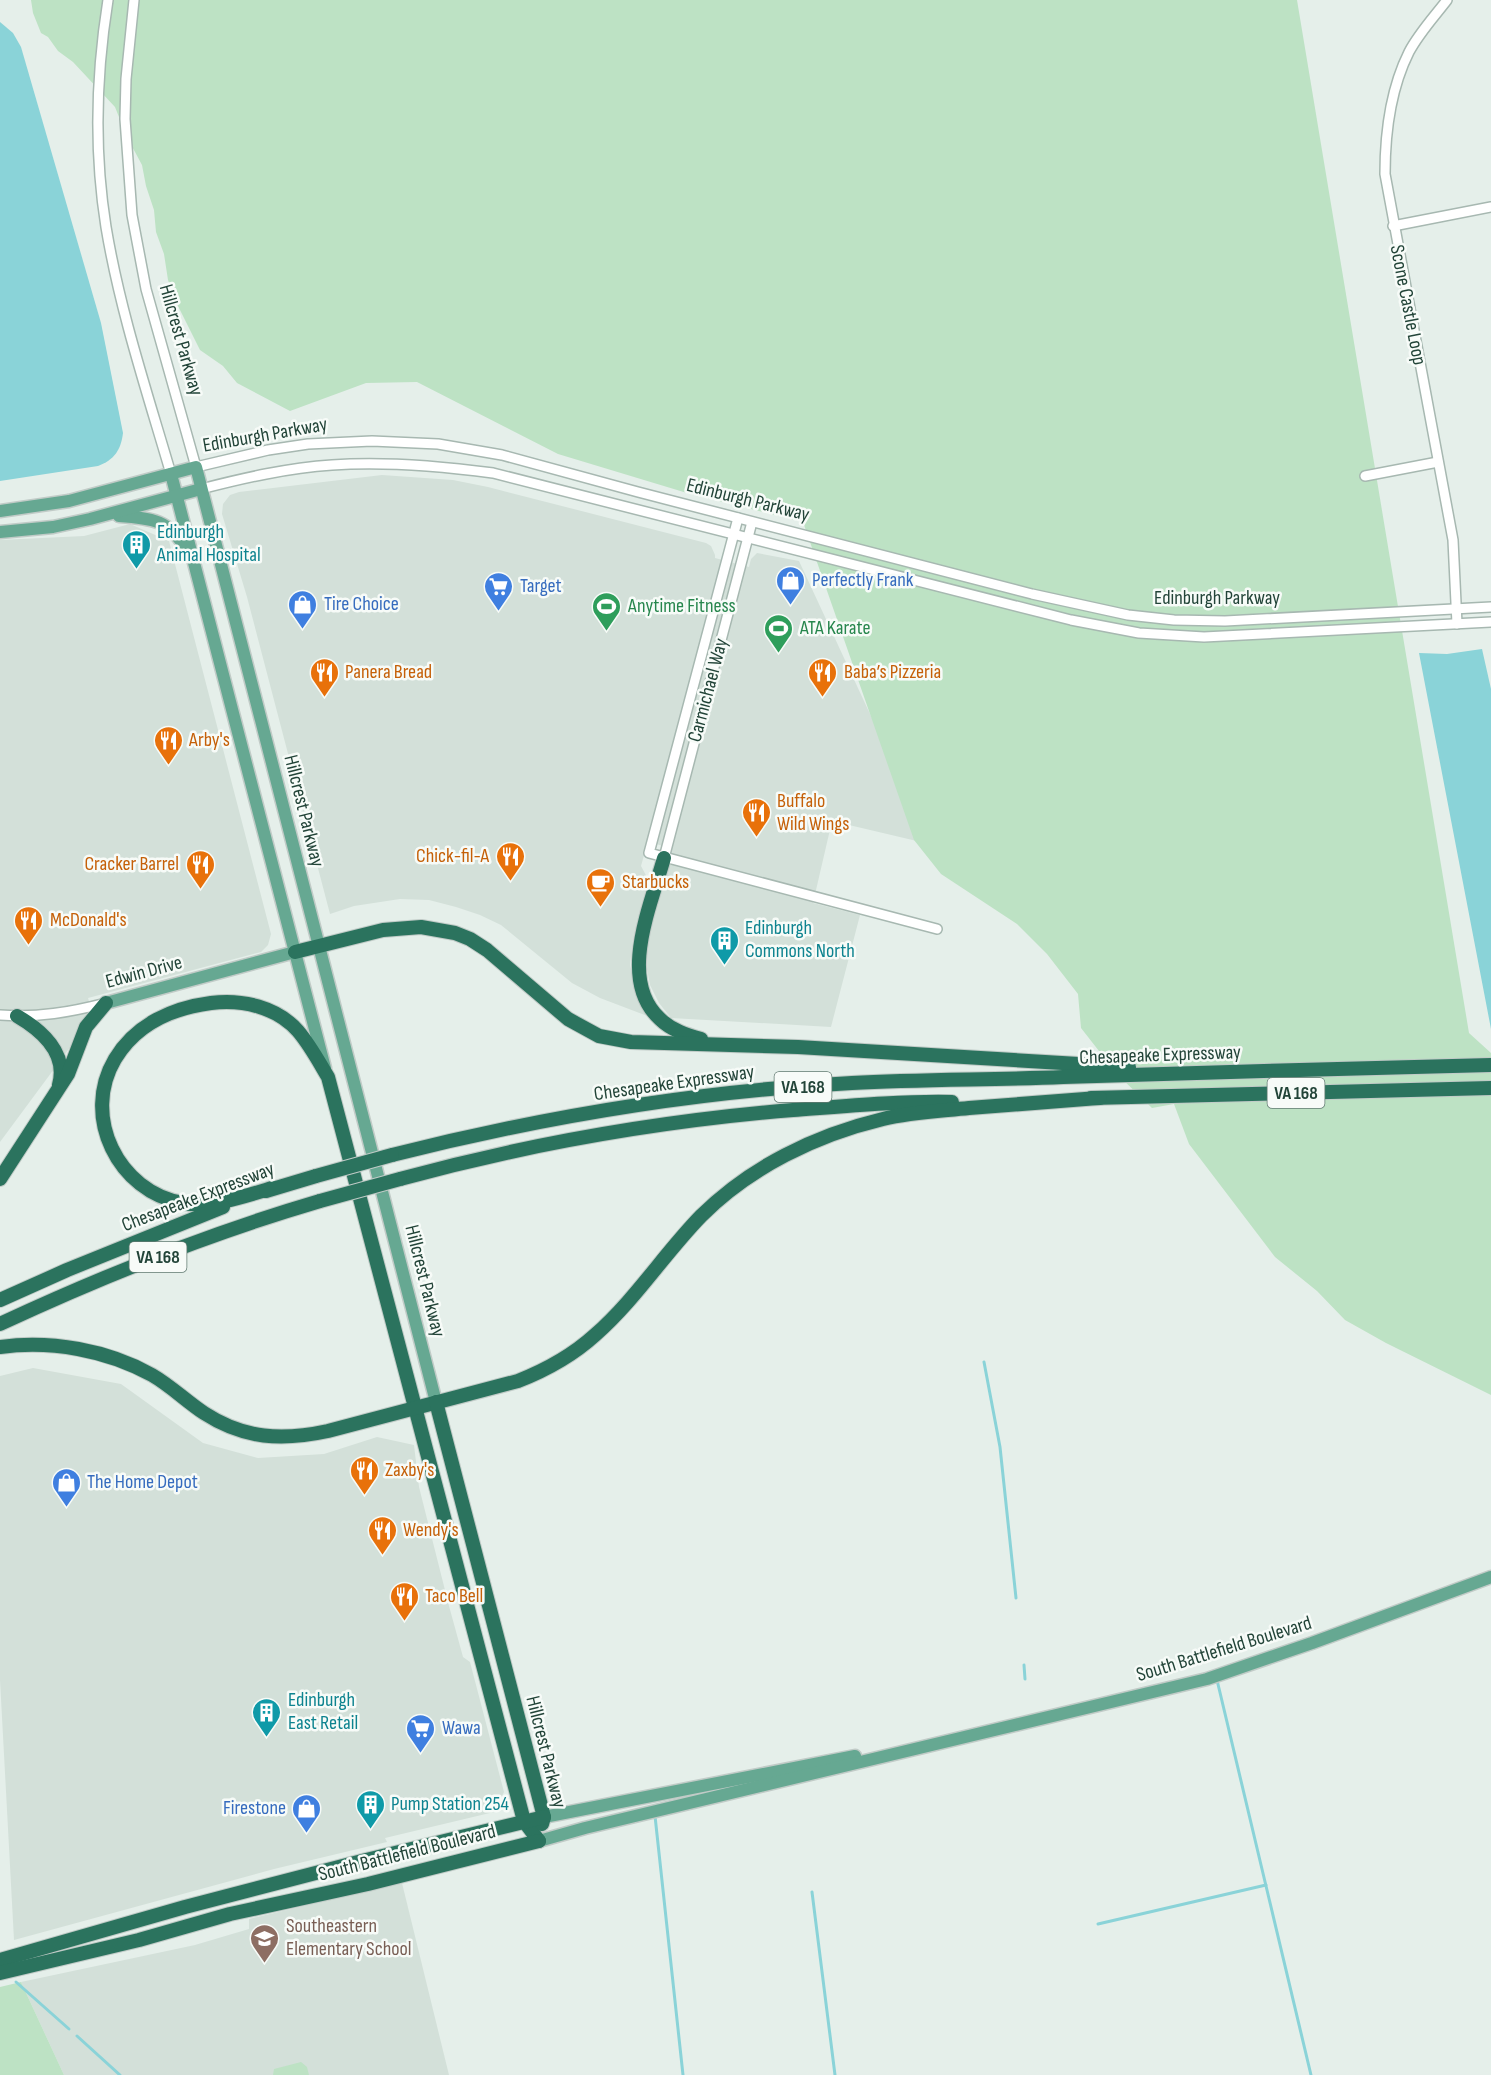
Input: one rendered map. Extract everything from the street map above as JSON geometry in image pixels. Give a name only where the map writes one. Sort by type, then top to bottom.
[{"type":"highway","points":[[664,858],[639,948],[639,975],[647,1003],[660,1020],[681,1033],[717,1044]]},
{"type":"highway","points":[[295,952],[383,930],[421,927],[455,933],[487,950],[568,1019],[599,1036],[631,1042],[798,1047],[1221,1072]]},
{"type":"highway","points":[[272,1188],[225,1202],[184,1204],[150,1192],[121,1166],[112,1150],[102,1115],[104,1087],[115,1059],[134,1036],[155,1020],[172,1012],[217,1002],[242,1003],[265,1008],[297,1030],[328,1077]]},
{"type":"highway","points":[[0,1179],[68,1074],[86,1027],[106,1003]]},
{"type":"highway","points":[[15,1016],[36,1027],[50,1043],[60,1068],[61,1078],[57,1090]]},
{"type":"highway","name":"Chesapeake Expressway","points":[[0,1300],[197,1216],[272,1188],[441,1143],[690,1098],[780,1088],[881,1082],[1491,1065]]},
{"type":"highway","name":"Hillcrest Parkway","points":[[328,1077],[524,1821],[539,1841]]},
{"type":"highway","name":"Chesapeake Expressway","points":[[0,1324],[142,1263],[320,1201],[516,1151],[593,1136],[740,1115],[911,1102],[1491,1088]]},
{"type":"highway","points":[[0,1347],[56,1346],[80,1349],[115,1359],[151,1374],[226,1426],[259,1436],[305,1436],[518,1380],[543,1370],[569,1355],[604,1327],[688,1230],[723,1196],[760,1170],[814,1141],[885,1118],[936,1111],[1100,1098]]},
{"type":"highway","name":"Hillcrest Parkway","points":[[436,1402],[544,1816],[539,1841]]},
{"type":"highway","name":"South Battlefield Boulevard","points":[[0,1960],[185,1907],[544,1816]]},
{"type":"highway","name":"South Battlefield Boulevard","points":[[0,1973],[147,1938],[230,1914],[368,1884],[539,1841]]},
{"type":"main road","name":"Edinburgh Parkway","points":[[0,510],[69,501],[196,467]]},
{"type":"main road","name":"Hillcrest Parkway","points":[[196,467],[436,1402]]},
{"type":"main road","name":"Hillcrest Parkway","points":[[171,474],[328,1077]]},
{"type":"main road","name":"Edinburgh Parkway","points":[[0,532],[53,527],[109,515],[201,489]]},
{"type":"main road","points":[[109,515],[143,517],[161,523],[179,538],[198,578]]},
{"type":"main road","name":"Edwin Drive","points":[[106,1003],[295,952]]},
{"type":"main road","name":"South Battlefield Boulevard","points":[[539,1841],[1207,1679],[1491,1577]]},
{"type":"main road","name":"South Battlefield Boulevard","points":[[544,1816],[963,1737]]},
{"type":"street","name":"Hillcrest Parkway","points":[[108,0],[98,79],[100,174],[106,224],[126,319],[171,474]]},
{"type":"street","name":"Hillcrest Parkway","points":[[134,0],[126,79],[125,119],[132,215],[146,289],[196,467]]},
{"type":"street","name":"Scone Castle Loop","points":[[1447,0],[1410,51],[1400,74],[1393,99],[1385,150],[1385,174],[1453,540],[1457,624]]},
{"type":"street","points":[[1393,225],[1491,207]]},
{"type":"street","name":"Edinburgh Parkway","points":[[196,467],[268,450],[308,444],[372,441],[438,444],[502,454],[752,522],[1079,605],[1143,617],[1225,621],[1491,606]]},
{"type":"street","points":[[1365,476],[1438,462]]},
{"type":"street","name":"Edinburgh Parkway","points":[[201,489],[265,474],[330,465],[368,463],[420,465],[476,471],[748,537],[1071,620],[1139,633],[1220,637],[1491,622]]},
{"type":"street","name":"Carmichael Way","points":[[738,518],[649,853],[664,858],[752,522]]},
{"type":"street","points":[[664,858],[937,929]]},
{"type":"street","name":"Edwin Drive","points":[[0,1015],[62,1014],[106,1003]]},
{"type":"street","points":[[0,1006],[15,1016]]},
{"type":"shaded area","points":[[382,475],[453,480],[488,487],[706,543],[711,546],[715,558],[749,567],[751,559],[757,553],[799,561],[909,798],[921,842],[832,821],[813,903],[860,915],[831,1027],[671,1018],[659,1003],[650,985],[645,959],[646,945],[671,849],[648,841],[641,866],[649,881],[633,940],[630,965],[637,993],[650,1017],[600,998],[572,983],[501,925],[456,907],[429,900],[400,899],[354,906],[330,914],[247,597],[222,514],[223,504],[230,495],[239,492]]},
{"type":"shaded area","points":[[130,524],[169,541],[271,934],[268,945],[261,952],[88,998],[95,1020],[74,1042],[0,1142],[0,540],[84,536]]},
{"type":"shaded area","points":[[33,1368],[121,1384],[203,1443],[258,1458],[324,1454],[377,1437],[414,1445],[419,1487],[449,1606],[463,1657],[470,1662],[504,1792],[494,1812],[385,1838],[387,1842],[274,1869],[14,1940],[0,1680],[0,1376]]},
{"type":"shaded area","name":"Southeastern Elementary School","points":[[402,1883],[449,2075],[64,2075],[21,1982],[195,1945],[249,1929],[249,1919]]},
{"type":"green space","points":[[31,0],[1297,0],[1469,1033],[1491,1053],[1491,1395],[1345,1320],[1317,1291],[1275,1257],[1189,1144],[1174,1104],[1152,1108],[1117,1074],[1081,1028],[1078,994],[1047,954],[1017,924],[941,874],[914,840],[803,522],[687,493],[558,454],[417,382],[366,383],[290,411],[237,383],[223,366],[200,350],[176,302],[156,232],[154,210],[142,165],[115,107],[73,62],[58,51],[48,37],[41,33],[33,13]]},
{"type":"green space","points":[[21,1982],[64,2075],[0,2075],[0,1987]]},
{"type":"green space","points":[[301,2062],[307,2067],[309,2075],[273,2075],[274,2069]]},
{"type":"water","points":[[0,22],[13,33],[21,47],[101,323],[123,433],[116,454],[98,466],[0,481]]},
{"type":"water","points":[[1482,649],[1491,689],[1491,1029],[1419,653],[1447,654]]},
{"type":"waterway","points":[[984,1362],[1000,1447],[1016,1598]]},
{"type":"waterway","points":[[1024,1665],[1025,1679]]},
{"type":"waterway","points":[[1217,1680],[1311,2075]]},
{"type":"waterway","points":[[655,1816],[683,2075]]},
{"type":"waterway","points":[[1098,1924],[1266,1885]]},
{"type":"waterway","points":[[812,1892],[835,2075]]},
{"type":"waterway","points":[[16,1982],[69,2029]]},
{"type":"waterway","points":[[77,2036],[120,2075]]},
{"type":"place","name":"Edinburgh Animal Hospital","points":[[136,570]]},
{"type":"place","name":"Perfectly Frank","points":[[791,606]]},
{"type":"place","name":"Target","points":[[499,612]]},
{"type":"place","name":"Tire Choice","points":[[303,630]]},
{"type":"place","name":"Anytime Fitness","points":[[607,632]]},
{"type":"place","name":"ATA Karate","points":[[779,654]]},
{"type":"place","name":"Panera Bread","points":[[324,698]]},
{"type":"place","name":"Baba’s Pizzeria","points":[[823,698]]},
{"type":"place","name":"Arby's","points":[[168,766]]},
{"type":"place","name":"Buffalo Wild Wings","points":[[756,838]]},
{"type":"place","name":"Chick-fil-A","points":[[510,882]]},
{"type":"place","name":"Cracker Barrel","points":[[200,890]]},
{"type":"place","name":"Starbucks","points":[[601,908]]},
{"type":"place","name":"McDonald's","points":[[29,946]]},
{"type":"place","name":"Edinburgh Commons North","points":[[724,966]]},
{"type":"place","name":"Zaxby's","points":[[364,1496]]},
{"type":"place","name":"The Home Depot","points":[[66,1508]]},
{"type":"place","name":"Wendy's","points":[[382,1556]]},
{"type":"place","name":"Taco Bell","points":[[404,1622]]},
{"type":"place","name":"Edinburgh East Retail","points":[[267,1738]]},
{"type":"place","name":"Wawa","points":[[421,1754]]},
{"type":"place","name":"Pump Station 254","points":[[370,1830]]},
{"type":"place","name":"Firestone","points":[[307,1834]]},
{"type":"place","name":"Southeastern Elementary School","points":[[265,1964]]}]
